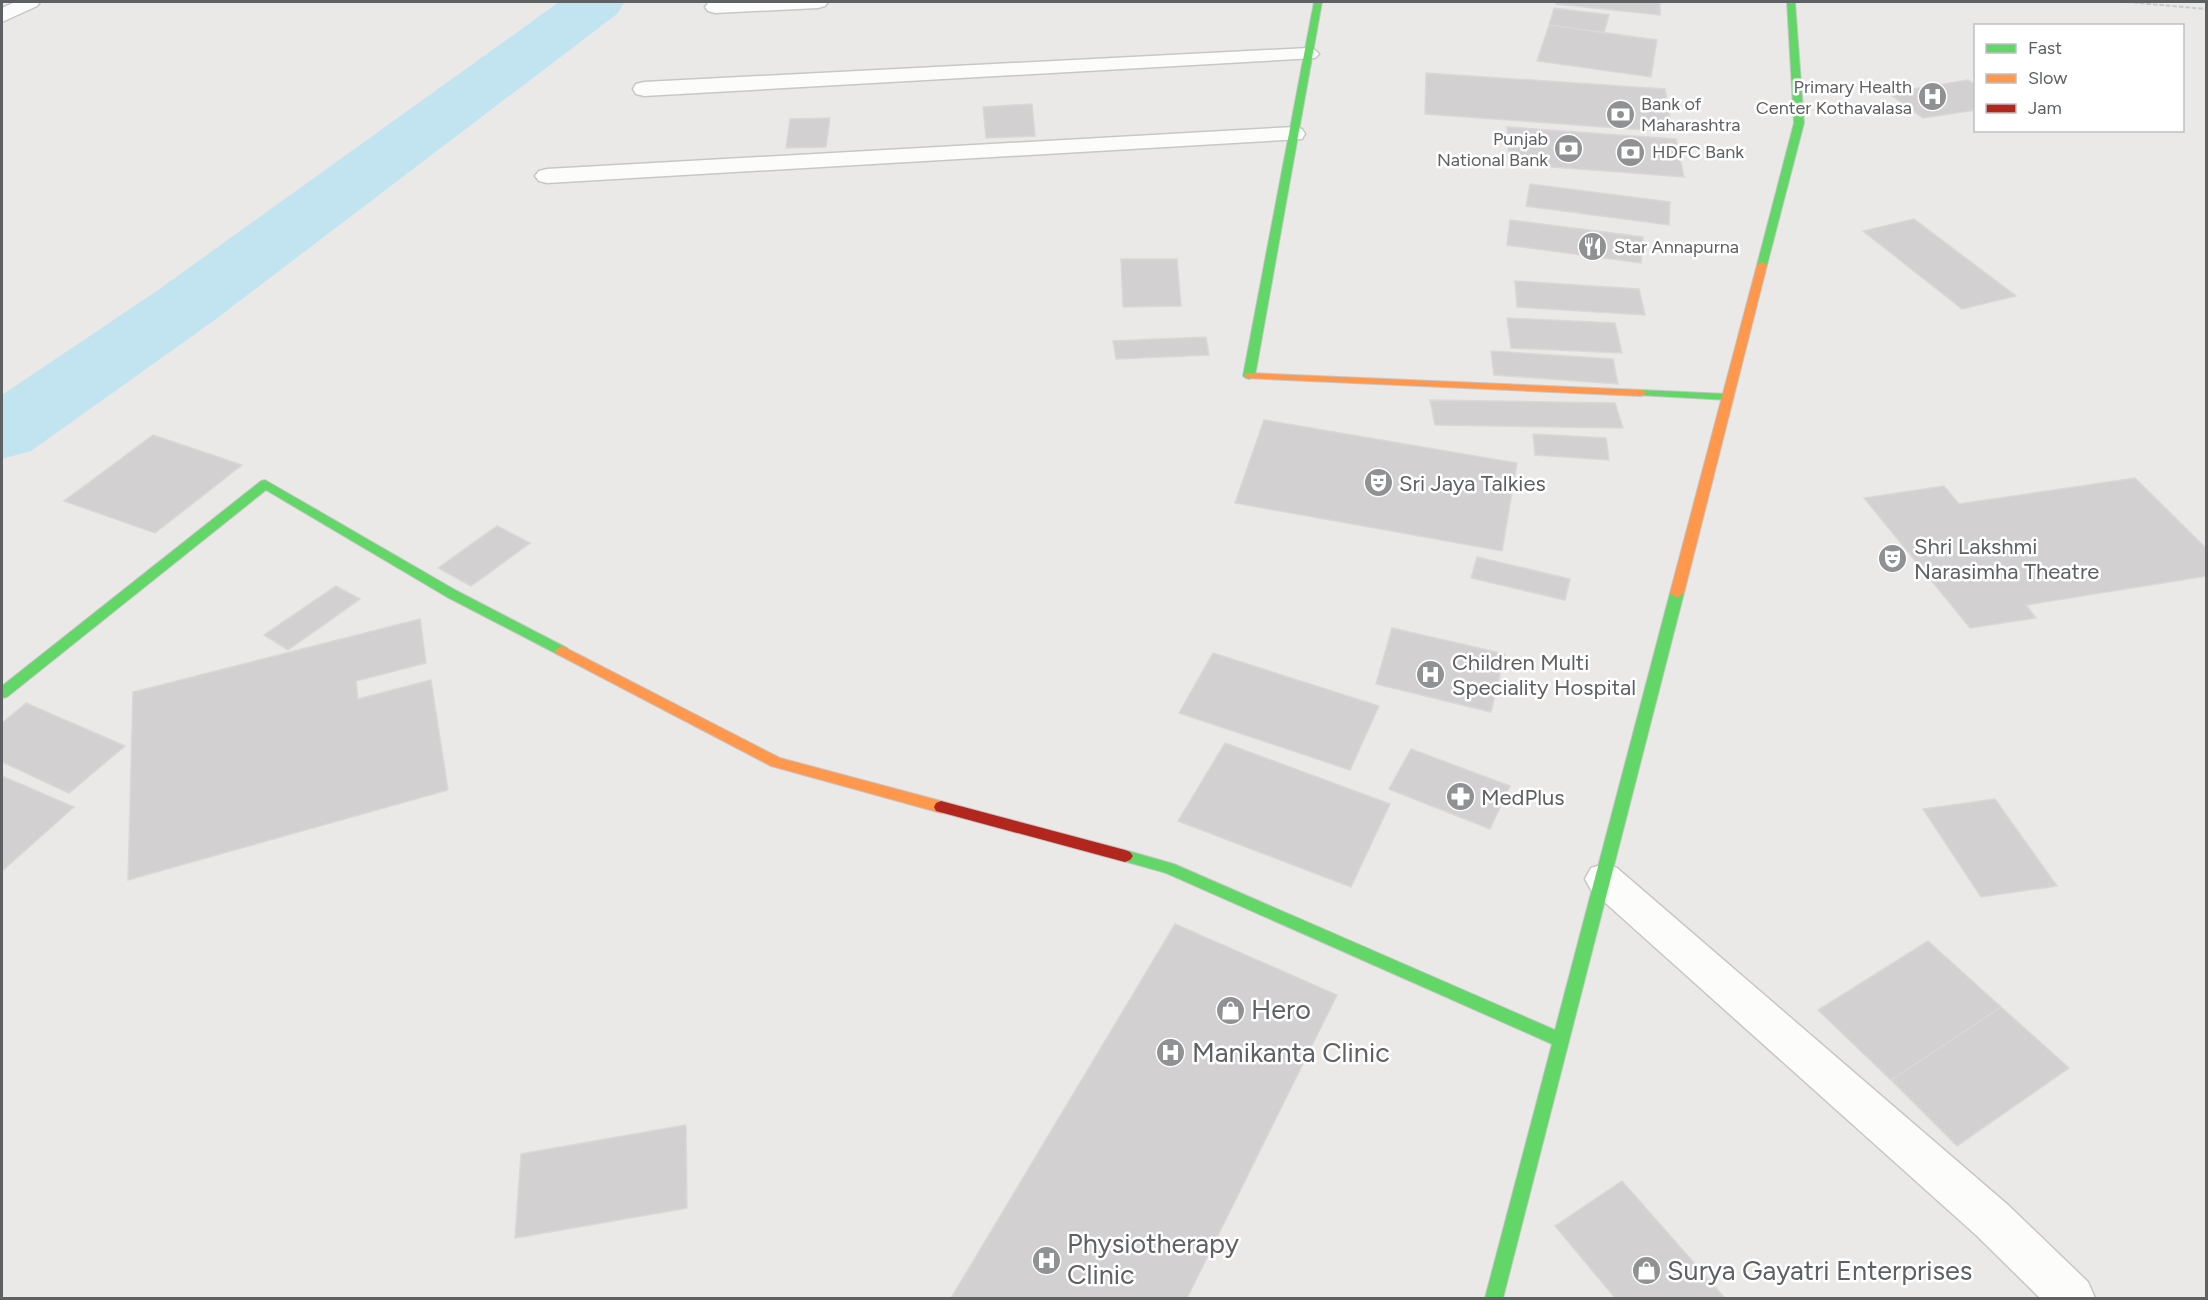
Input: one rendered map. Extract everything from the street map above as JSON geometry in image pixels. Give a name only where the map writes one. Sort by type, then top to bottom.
[{"type":"street","points":[[2,16],[30,2]]},
{"type":"street","points":[[715,7],[818,2]]},
{"type":"street","points":[[1318,2],[1249,377],[1728,397]]},
{"type":"street","points":[[1494,1299],[1799,123],[1791,2]]},
{"type":"street","points":[[644,89],[1308,54]]},
{"type":"street","points":[[547,176],[1294,134]]},
{"type":"street","points":[[2,693],[265,484],[452,594],[776,762],[1169,868],[1561,1040]]},
{"type":"street","points":[[1604,879],[1992,1220],[2072,1299]]},
{"type":"path","points":[[2127,2],[2206,9]]},
{"type":"building","points":[[1556,2],[1660,2],[1660,15],[1556,4]]},
{"type":"building","points":[[1554,8],[1609,15],[1604,33],[1549,25]]},
{"type":"building","points":[[1549,25],[1657,40],[1651,77],[1537,61]]},
{"type":"building","points":[[1426,73],[1665,89],[1673,132],[1425,114]]},
{"type":"building","points":[[1968,80],[1974,84],[1974,110],[1923,118],[1888,93]]},
{"type":"building","points":[[1032,104],[1035,136],[986,138],[983,107]]},
{"type":"building","points":[[830,118],[826,147],[786,148],[790,119]]},
{"type":"building","points":[[1507,127],[1676,139],[1684,177],[1509,164]]},
{"type":"building","points":[[1530,184],[1670,202],[1669,225],[1526,206]]},
{"type":"building","points":[[1914,219],[2016,296],[1962,309],[1863,231]]},
{"type":"building","points":[[1510,220],[1643,237],[1641,263],[1507,245]]},
{"type":"building","points":[[1121,259],[1177,259],[1181,306],[1123,307]]},
{"type":"building","points":[[1515,281],[1639,289],[1645,315],[1517,307]]},
{"type":"building","points":[[1507,318],[1615,323],[1622,353],[1511,348]]},
{"type":"building","points":[[1206,337],[1209,355],[1116,359],[1113,341]]},
{"type":"building","points":[[1491,351],[1613,359],[1618,384],[1494,375]]},
{"type":"building","points":[[1430,400],[1615,403],[1623,428],[1435,425]]},
{"type":"building","name":"Sri Jaya Talkies","points":[[1264,420],[1517,463],[1502,551],[1235,503]]},
{"type":"building","points":[[1533,434],[1606,438],[1609,460],[1535,455]]},
{"type":"building","points":[[153,435],[242,465],[155,533],[64,501]]},
{"type":"building","points":[[2135,478],[2206,548],[2206,576],[2026,605],[2036,618],[1970,628],[1864,498],[1944,486],[1959,504]]},
{"type":"building","points":[[497,526],[530,543],[471,586],[438,568]]},
{"type":"building","points":[[1477,557],[1570,579],[1565,600],[1471,578]]},
{"type":"building","points":[[336,586],[360,599],[288,650],[264,635]]},
{"type":"building","points":[[420,619],[426,663],[356,681],[358,699],[431,680],[448,790],[128,880],[133,692]]},
{"type":"building","points":[[1392,628],[1505,654],[1491,712],[1376,684]]},
{"type":"building","points":[[1213,653],[1379,706],[1350,770],[1179,713]]},
{"type":"building","points":[[26,703],[125,746],[69,793],[2,762],[2,723]]},
{"type":"building","points":[[1225,743],[1390,804],[1351,887],[1178,821]]},
{"type":"building","points":[[1411,749],[1510,786],[1490,829],[1389,789]]},
{"type":"building","points":[[2,776],[74,807],[2,871]]},
{"type":"building","points":[[1995,799],[2057,886],[1981,897],[1923,809]]},
{"type":"building","points":[[1175,924],[1337,995],[1187,1298],[951,1298]]},
{"type":"building","points":[[1928,941],[2001,1007],[1891,1080],[1818,1010]]},
{"type":"building","points":[[2001,1007],[2069,1068],[1957,1146],[1891,1080]]},
{"type":"building","points":[[686,1125],[687,1208],[515,1238],[521,1154]]},
{"type":"building","points":[[1622,1181],[1725,1298],[1615,1298],[1555,1226]]},
{"type":"waterway","points":[[2,433],[185,306],[596,2]]},
{"type":"traffic: fast","points":[[1249,376],[1318,2]]},
{"type":"traffic: fast","points":[[1762,265],[1799,123],[1791,2]]},
{"type":"traffic: fast","points":[[1641,393],[1728,397]]},
{"type":"traffic: fast","points":[[2,693],[265,484],[452,594],[562,651]]},
{"type":"traffic: fast","points":[[1494,1298],[1677,593]]},
{"type":"traffic: fast","points":[[1125,856],[1169,868],[1561,1040]]},
{"type":"traffic: slow","points":[[1677,593],[1762,265]]},
{"type":"traffic: slow","points":[[1249,376],[1641,393]]},
{"type":"traffic: slow","points":[[562,651],[776,762],[941,807]]},
{"type":"traffic: jam","points":[[941,807],[1125,856]]},
{"type":"place","name":"Primary Health Center Kothavalasa","points":[[1933,97]]},
{"type":"place","name":"Bank of Maharashtra","points":[[1620,114]]},
{"type":"place","name":"Punjab National Bank","points":[[1569,149]]},
{"type":"place","name":"HDFC Bank","points":[[1631,152]]},
{"type":"place","name":"Star Annapurna","points":[[1593,247]]},
{"type":"place","name":"Sri Jaya Talkies","points":[[1378,483]]},
{"type":"place","name":"Shri Lakshmi Narasimha Theatre","points":[[1893,559]]},
{"type":"place","name":"Children Multi Speciality Hospital","points":[[1431,675]]},
{"type":"place","name":"MedPlus","points":[[1460,797]]},
{"type":"place","name":"Hero","points":[[1230,1010]]},
{"type":"place","name":"Manikanta Clinic","points":[[1171,1053]]},
{"type":"place","name":"Physiotherapy Clinic","points":[[1046,1260]]},
{"type":"place","name":"Surya Gayatri Enterprises","points":[[1646,1271]]}]
